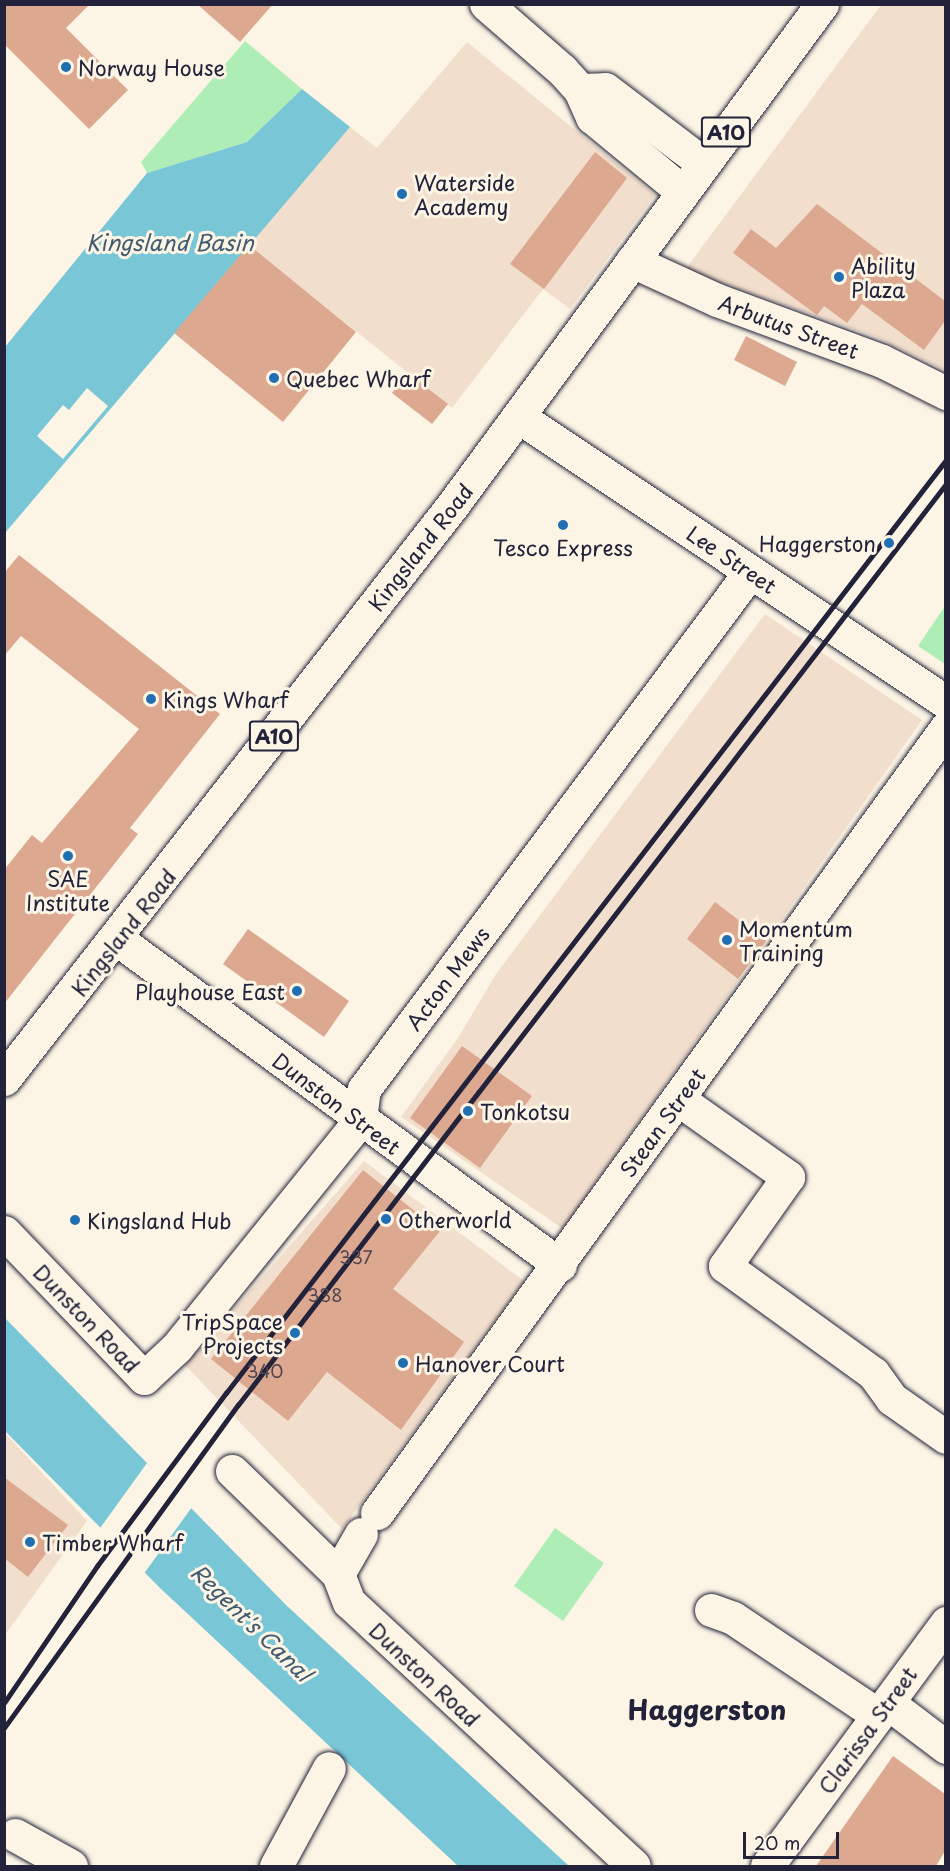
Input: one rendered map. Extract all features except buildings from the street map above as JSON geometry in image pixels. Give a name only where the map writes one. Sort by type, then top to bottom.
[{"type":"main road","points":[[486,4],[580,90],[592,117],[683,192]]},
{"type":"main road","name":"Kingsland Road","points":[[4,1079],[117,939],[519,417],[822,4]]},
{"type":"main road","points":[[580,90],[605,89],[704,164]]},
{"type":"main road","name":"Arbutus Street","points":[[632,261],[717,300],[882,361],[945,393]]},
{"type":"main road","name":"Lee Street","points":[[519,417],[945,702]]},
{"type":"main road","name":"Acton Mews","points":[[360,1120],[364,1089],[750,572]]},
{"type":"main road","name":"Stean Street","points":[[338,1574],[369,1524],[560,1265],[945,728]]},
{"type":"main road","name":"Dunston Street","points":[[117,939],[560,1265]]},
{"type":"main road","points":[[678,1099],[788,1177],[725,1266],[873,1373],[892,1399],[945,1437]]},
{"type":"main road","name":"Dunston Road","points":[[4,1232],[144,1378],[177,1347],[360,1120]]},
{"type":"main road","name":"Dunston Road","points":[[232,1472],[338,1574],[349,1602],[634,1866]]},
{"type":"main road","points":[[711,1610],[733,1618],[945,1747]]},
{"type":"main road","name":"Clarissa Street","points":[[767,1866],[945,1623]]},
{"type":"main road","points":[[276,1866],[329,1767]]},
{"type":"main road","points":[[15,1835],[71,1866]]},
{"type":"shaded area","points":[[881,5],[945,5],[945,370],[876,337],[685,270]]},
{"type":"shaded area","name":"Waterside Academy","points":[[467,42],[655,195],[570,309],[543,289],[452,408],[248,245],[350,127],[377,148]]},
{"type":"shaded area","points":[[765,614],[922,720],[563,1229],[401,1117],[458,1038],[496,974]]},
{"type":"shaded area","points":[[364,1161],[524,1281],[342,1529],[185,1365]]},
{"type":"shaded area","points":[[5,1433],[87,1521],[5,1635]]},
{"type":"green space","points":[[245,41],[302,89],[247,142],[147,173],[141,162]]},
{"type":"green space","points":[[945,606],[945,664],[918,646]]},
{"type":"green space","points":[[555,1528],[604,1563],[563,1621],[514,1586]]},
{"type":"water","name":"Kingsland Basin","points":[[302,89],[350,127],[5,533],[5,347],[147,173],[247,142]]},
{"type":"water","name":"Regent's Canal","points":[[4,1317],[286,1605],[569,1866],[458,1866],[160,1588],[5,1431]]},
{"type":"pier","points":[[87,388],[108,406],[63,459],[37,436],[63,405],[69,410]]},
{"type":"pier","points":[[147,1463],[192,1507],[143,1575],[98,1531]]},
{"type":"railway","points":[[4,1703],[97,1566],[226,1393],[946,460]]},
{"type":"railway","points":[[4,1728],[238,1405],[946,484]]},
{"type":"place","name":"Norway House","points":[[66,67]]},
{"type":"place","name":"Waterside Academy","points":[[402,194]]},
{"type":"place","name":"Ability Plaza","points":[[839,277]]},
{"type":"place","name":"Quebec Wharf","points":[[274,378]]},
{"type":"place","name":"Tesco Express","points":[[563,525]]},
{"type":"place","name":"Haggerston","points":[[889,543]]},
{"type":"place","name":"Kings Wharf","points":[[151,699]]},
{"type":"place","name":"SAE Institute","points":[[68,856]]},
{"type":"place","name":"Momentum Training","points":[[727,940]]},
{"type":"place","name":"Playhouse East","points":[[297,991]]},
{"type":"place","name":"Tonkotsu","points":[[468,1111]]},
{"type":"place","name":"Otherworld","points":[[386,1219]]},
{"type":"place","name":"Kingsland Hub","points":[[75,1220]]},
{"type":"place","name":"TripSpace Projects","points":[[295,1333]]},
{"type":"place","name":"Hanover Court","points":[[403,1363]]},
{"type":"place","name":"Timber Wharf","points":[[30,1542]]},
{"type":"district","name":"Haggerston","points":[[707,1709]]}]
